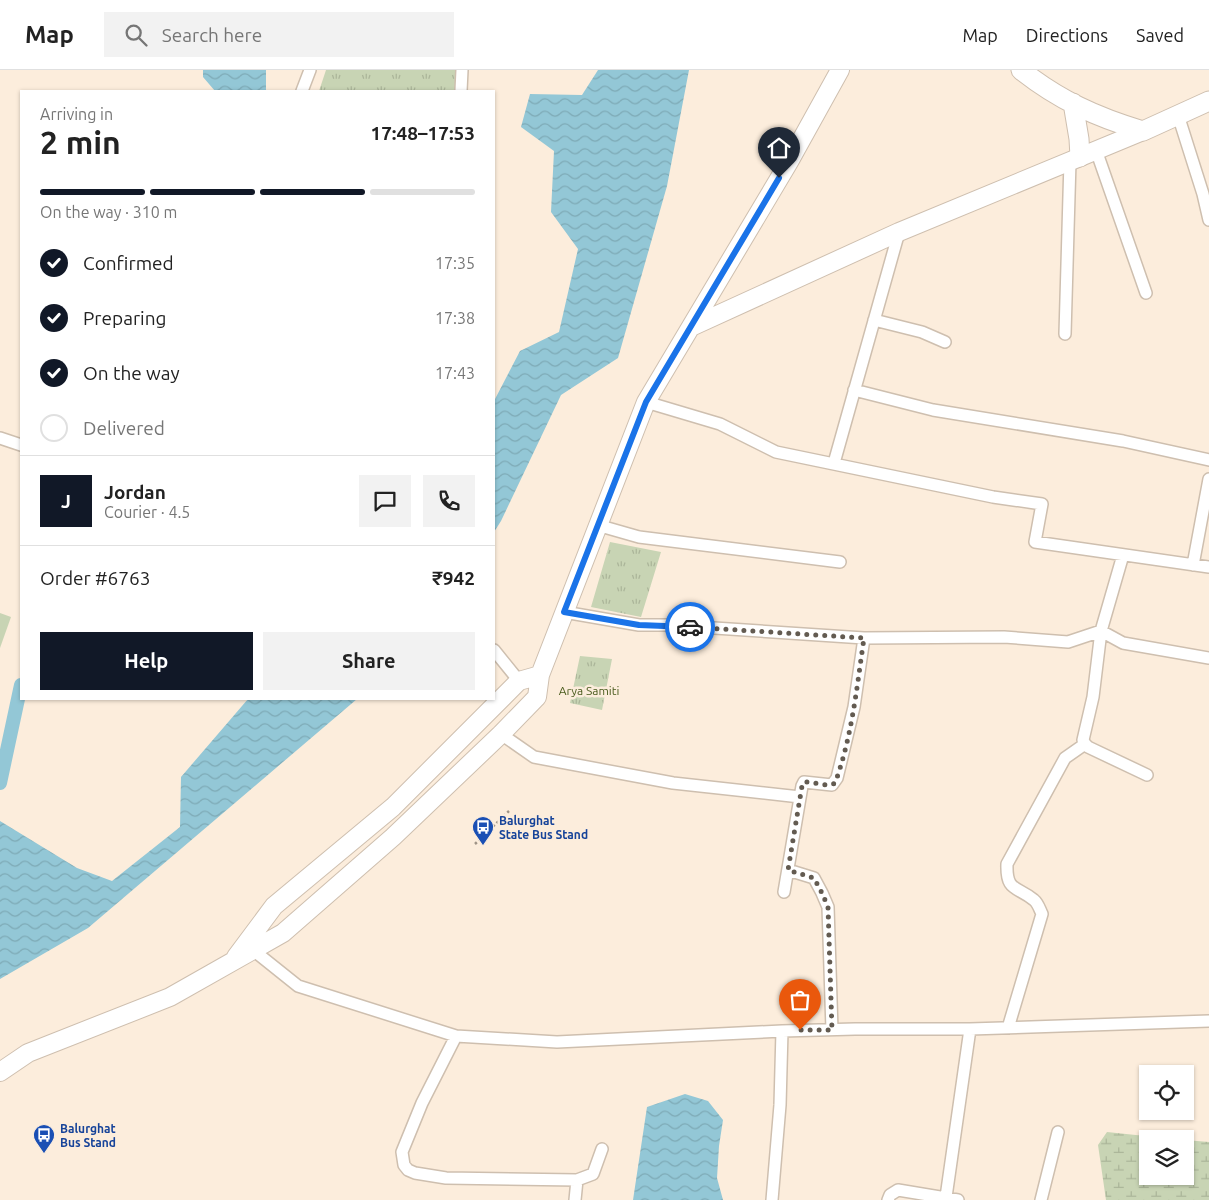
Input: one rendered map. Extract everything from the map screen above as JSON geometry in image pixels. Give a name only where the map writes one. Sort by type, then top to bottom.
[{"type":"highway","points":[[1021,70],[1073,103],[1107,120],[1143,131],[1209,101]]},
{"type":"highway","points":[[1073,103],[1082,156]]},
{"type":"main road","points":[[0,1072],[28,1053],[170,997],[282,933],[393,837],[537,697],[540,675],[646,402],[789,162],[840,70]]},
{"type":"main road","points":[[691,327],[899,232],[1143,131]]},
{"type":"main road","points":[[233,961],[274,906],[394,807],[519,681],[540,675]]},
{"type":"street","points":[[302,90],[310,70]]},
{"type":"street","points":[[461,90],[462,70]]},
{"type":"street","points":[[1178,115],[1203,194],[1209,220]]},
{"type":"street","points":[[1082,156],[1146,293]]},
{"type":"street","points":[[1065,334],[1082,156]]},
{"type":"street","points":[[834,463],[899,232]]},
{"type":"street","points":[[874,320],[922,332],[945,342]]},
{"type":"street","points":[[854,390],[933,410],[1122,441],[1209,460]]},
{"type":"street","points":[[646,402],[720,424],[776,452],[993,497],[1042,504],[1035,542],[1209,567]]},
{"type":"street","points":[[0,438],[20,445]]},
{"type":"street","points":[[1193,564],[1209,480]]},
{"type":"street","points":[[597,525],[639,537],[840,562]]},
{"type":"street","points":[[1123,555],[1101,631],[1094,697],[1084,734],[1085,744],[1147,774]]},
{"type":"street","points":[[564,612],[639,625],[669,625],[864,638],[1004,637],[1068,642],[1101,631],[1124,643],[1209,654]]},
{"type":"street","points":[[784,892],[802,786],[804,782],[827,785],[835,783],[852,714],[864,638]]},
{"type":"street","points":[[495,651],[519,681]]},
{"type":"street","points":[[501,734],[534,757],[673,783],[800,797]]},
{"type":"street","points":[[1008,1028],[1042,914],[1036,901],[1013,888],[1006,874],[1006,864],[1065,758],[1085,744]]},
{"type":"street","points":[[788,870],[814,878],[828,907],[832,1030]]},
{"type":"street","points":[[253,950],[298,986],[456,1036],[558,1042],[782,1031],[970,1029],[1209,1021]]},
{"type":"street","points":[[888,1200],[890,1194],[898,1190],[952,1198],[970,1029]]},
{"type":"street","points":[[772,1200],[780,1105],[782,1031]]},
{"type":"street","points":[[456,1036],[422,1104],[402,1152],[404,1166],[408,1170],[446,1178],[576,1180],[593,1174],[602,1149]]},
{"type":"street","points":[[1041,1200],[1058,1132]]},
{"type":"street","points":[[575,1200],[576,1180]]},
{"type":"path","points":[[475,844],[509,810]]},
{"type":"green space","points":[[326,70],[461,70],[457,90],[319,90]]},
{"type":"green space","points":[[610,542],[661,552],[641,617],[591,607]]},
{"type":"green space","points":[[0,613],[11,617],[0,648]]},
{"type":"green space","name":"Arya Samiti","points":[[580,656],[612,659],[602,710],[570,703]]},
{"type":"green space","points":[[1107,1132],[1139,1135],[1139,1185],[1194,1185],[1194,1141],[1209,1142],[1209,1200],[1106,1200],[1098,1145]]},
{"type":"water","points":[[203,70],[266,70],[266,90],[214,90],[203,77]]},
{"type":"water","points":[[598,70],[689,70],[667,186],[618,358],[561,395],[495,530],[495,399],[520,351],[559,332],[578,249],[551,212],[554,151],[521,127],[530,94],[582,95]]},
{"type":"water","points":[[247,700],[356,700],[88,928],[0,979],[0,821],[77,868],[112,881],[180,827],[181,777]]},
{"type":"water","points":[[685,1094],[708,1101],[723,1120],[717,1178],[723,1200],[633,1200],[647,1107]]},
{"type":"waterway","points":[[0,783],[20,690]]},
{"type":"way so far","points":[[690,627],[864,638],[854,707],[837,778],[832,785],[804,782],[788,870],[814,878],[828,907],[830,928],[832,1030],[800,1030]]},
{"type":"place","name":"Balurghat State Bus Stand","points":[[483,846]]},
{"type":"place","name":"Balurghat Bus Stand","points":[[44,1154]]},
{"type":"route","points":[[690,627],[639,625],[564,612],[646,402],[779,178]]}]
